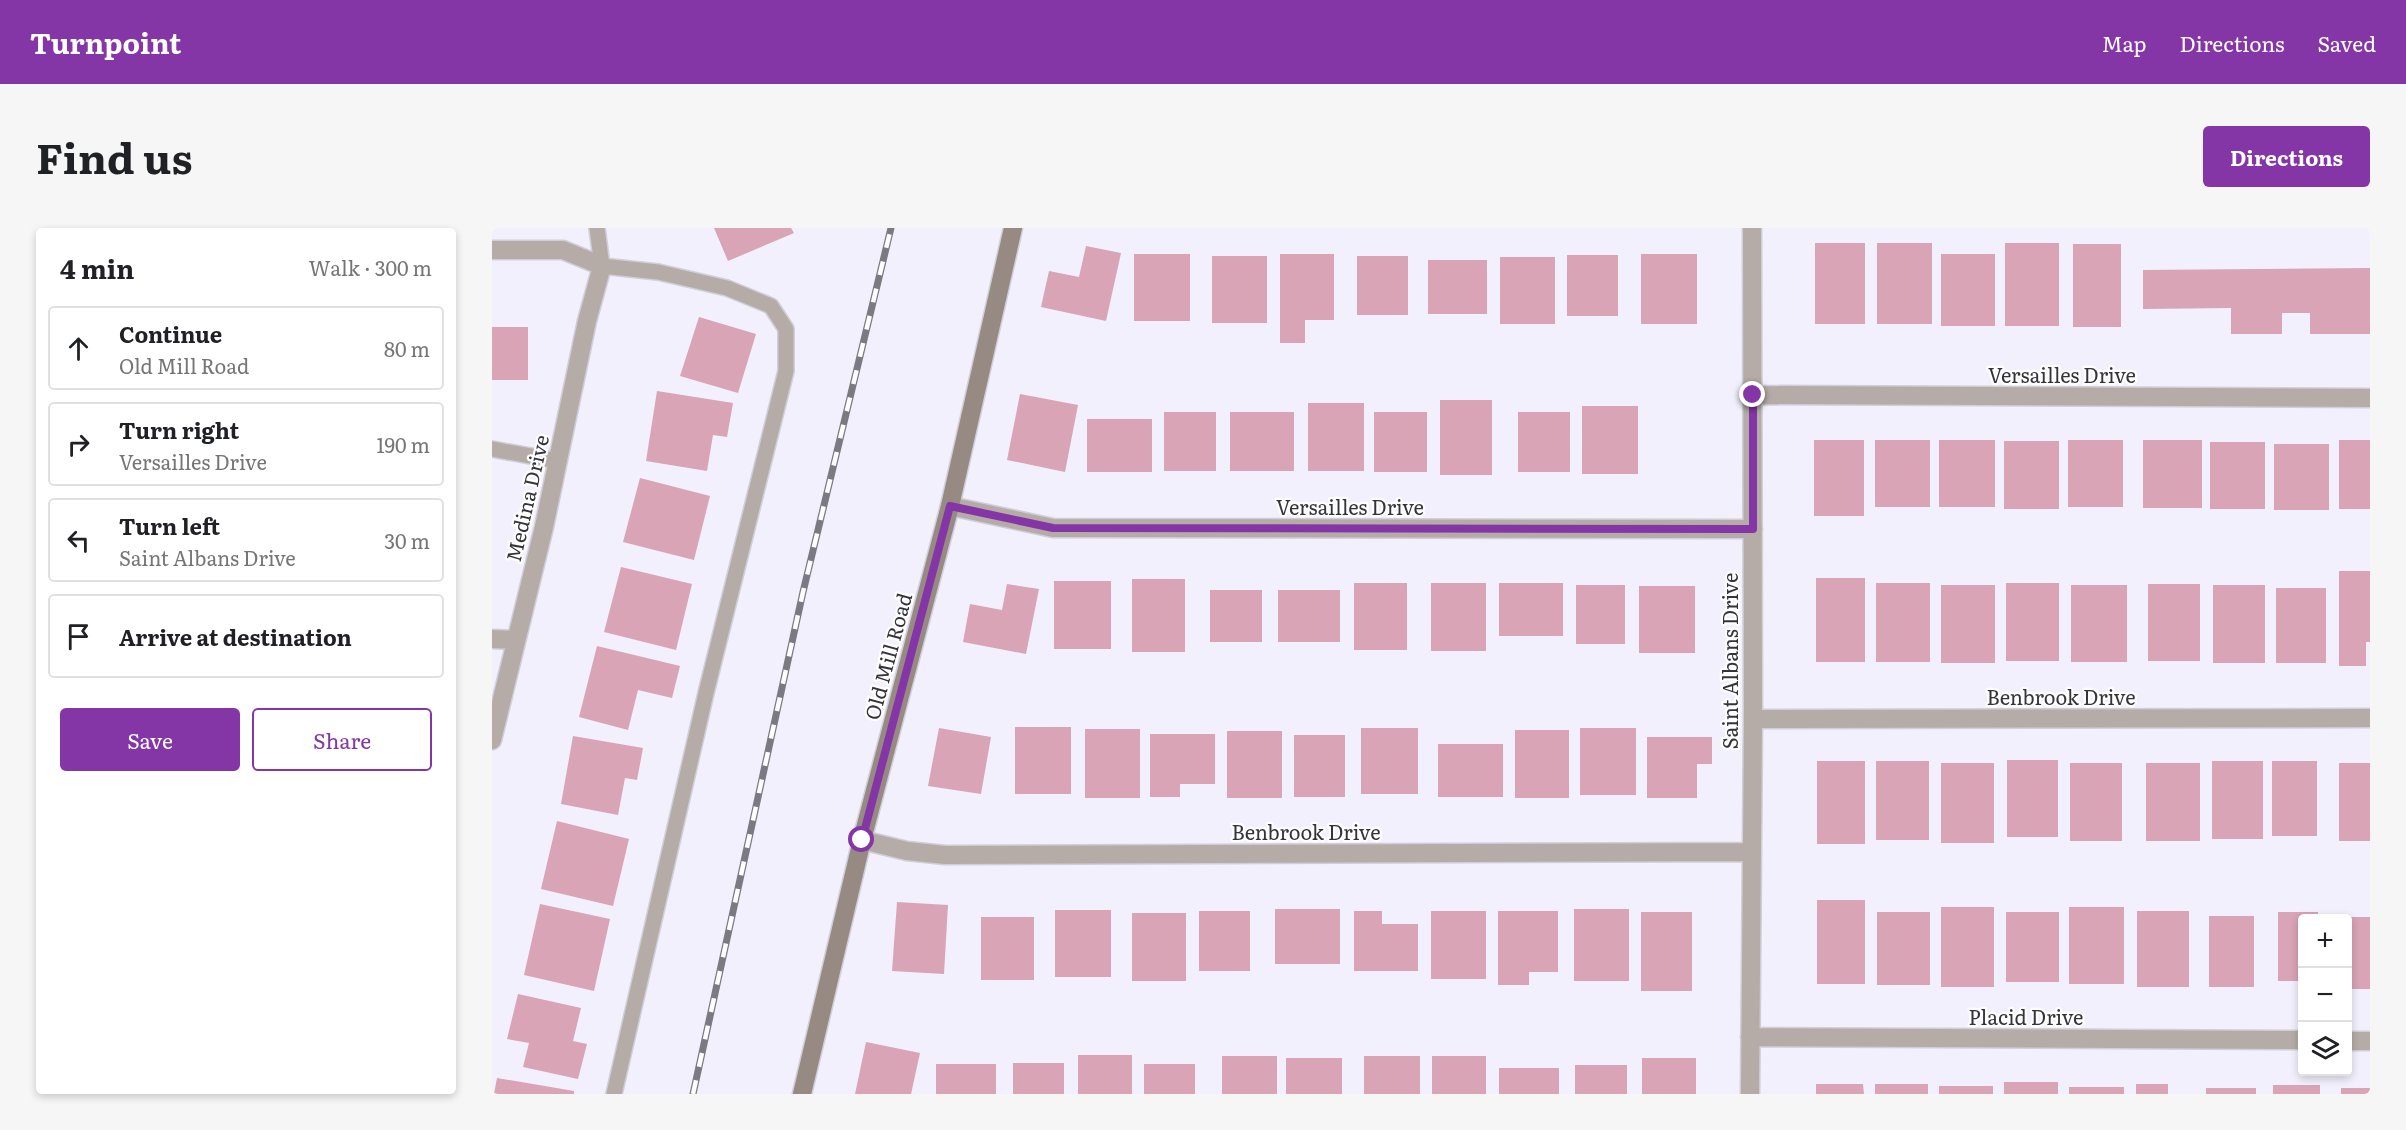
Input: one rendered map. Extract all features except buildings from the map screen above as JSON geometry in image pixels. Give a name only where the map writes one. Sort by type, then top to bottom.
[{"type":"street","name":"Old Mill Road","points":[[802,1094],[862,840],[950,506],[1013,228]]},
{"type":"street","name":"Saint Albans Drive","points":[[1750,1094],[1753,719],[1752,228]]},
{"type":"street","points":[[492,250],[563,250],[602,266]]},
{"type":"street","name":"Medina Drive","points":[[492,740],[558,461],[586,321],[602,266]]},
{"type":"street","name":"Versailles Drive","points":[[1753,395],[2370,398]]},
{"type":"street","name":"Versailles Drive","points":[[950,506],[1053,528],[1753,529]]},
{"type":"street","points":[[492,639],[516,640]]},
{"type":"street","name":"Benbrook Drive","points":[[1753,719],[2370,718]]},
{"type":"street","name":"Benbrook Drive","points":[[862,840],[907,851],[945,855],[1751,852]]},
{"type":"street","name":"Placid Drive","points":[[1750,1037],[2298,1040]]},
{"type":"street","points":[[2352,1041],[2370,1041]]},
{"type":"lane","points":[[597,228],[602,266],[658,273],[728,288],[771,306],[786,329],[786,371],[706,693],[614,1094]]},
{"type":"lane","points":[[492,449],[558,461]]},
{"type":"railway","points":[[693,1094],[803,592],[891,228]]},
{"type":"route","points":[[862,840],[950,506],[1053,528],[1753,529],[1753,395]]}]
